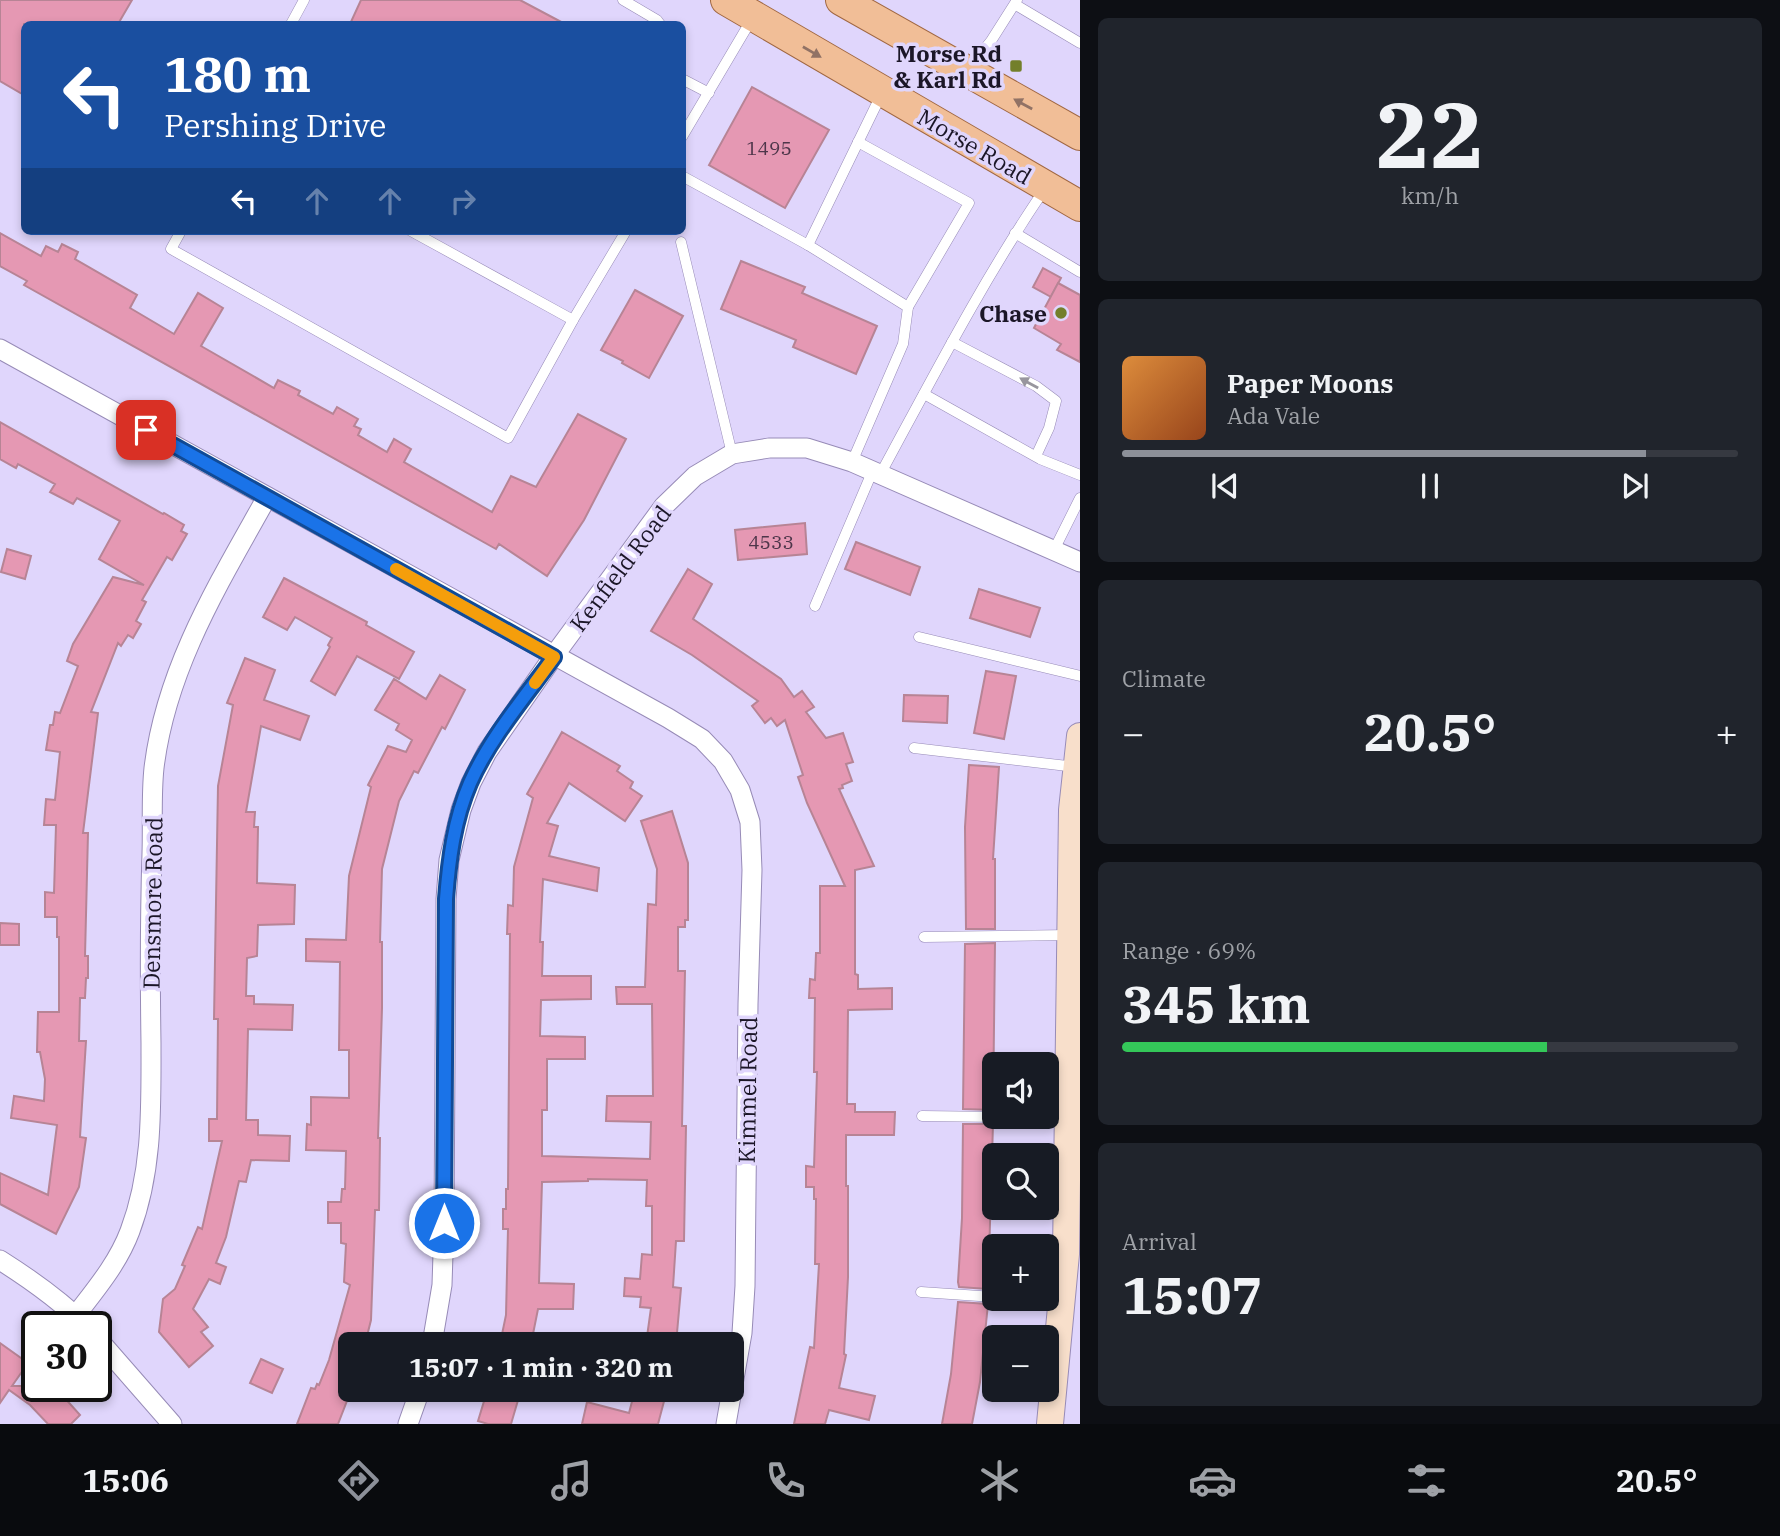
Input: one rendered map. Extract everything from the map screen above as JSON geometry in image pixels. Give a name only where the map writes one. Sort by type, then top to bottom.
[{"type":"main road","name":"Morse Road","points":[[726,0],[1080,206]]},
{"type":"main road","points":[[841,0],[1080,135]]},
{"type":"main road","points":[[1050,1424],[1066,1254],[1070,935],[1076,767],[1080,736]]},
{"type":"street","name":"Kimmel Road","points":[[0,349],[702,738],[723,761],[740,790],[750,822],[752,870],[745,1286],[742,1333],[726,1424]]},
{"type":"street","name":"Kenfield Road","points":[[434,1332],[442,1285],[444,1223],[446,899],[449,860],[461,810],[471,783],[488,752],[664,506],[695,476],[732,454],[769,448],[807,448],[877,472],[1080,562]]},
{"type":"street","name":"Densmore Road","points":[[87,1311],[130,1233],[148,1163],[151,1119],[150,962],[154,770],[162,722],[178,669],[202,613],[267,497]]},
{"type":"street","points":[[0,1260],[24,1275],[69,1311]]},
{"type":"street","points":[[112,1355],[172,1424]]},
{"type":"street","points":[[408,1424],[416,1402]]},
{"type":"lane","points":[[292,21],[304,0]]},
{"type":"lane","points":[[623,0],[658,21]]},
{"type":"lane","points":[[967,72],[1016,3],[1080,43]]},
{"type":"lane","points":[[686,130],[753,17]]},
{"type":"lane","points":[[686,81],[709,93]]},
{"type":"lane","points":[[808,245],[883,93]]},
{"type":"lane","points":[[852,462],[903,344],[908,307],[969,203],[858,142]]},
{"type":"lane","points":[[686,178],[808,245],[908,307]]},
{"type":"lane","points":[[815,606],[877,472],[1015,233],[1047,187]]},
{"type":"lane","points":[[1015,233],[1080,272]]},
{"type":"lane","points":[[179,235],[171,249],[508,438],[624,235]]},
{"type":"lane","points":[[418,235],[573,320]]},
{"type":"lane","points":[[681,242],[732,454]]},
{"type":"lane","points":[[952,342],[1036,386],[1056,401],[1038,457]]},
{"type":"lane","points":[[924,394],[1038,457],[1080,475]]},
{"type":"lane","points":[[1053,552],[1080,498]]},
{"type":"lane","points":[[919,637],[1080,676]]},
{"type":"lane","points":[[914,748],[1076,767]]},
{"type":"lane","points":[[924,937],[1070,935]]},
{"type":"lane","points":[[922,1116],[1066,1118]]},
{"type":"lane","points":[[921,1293],[982,1296]]},
{"type":"lane","points":[[1059,1301],[1063,1301]]},
{"type":"building","points":[[0,0],[132,0],[120,21],[21,21],[21,93],[0,81]]},
{"type":"building","points":[[361,0],[520,0],[559,21],[351,21]]},
{"type":"building","points":[[752,87],[829,130],[785,208],[709,165]]},
{"type":"building","points":[[0,233],[41,256],[46,246],[58,252],[62,244],[78,252],[75,259],[137,295],[130,308],[174,334],[198,293],[223,308],[201,346],[274,388],[278,380],[300,391],[298,395],[333,414],[337,407],[358,419],[354,426],[361,429],[358,435],[387,452],[394,439],[411,449],[404,462],[492,512],[511,476],[536,487],[578,414],[626,439],[584,520],[547,576],[499,544],[496,549],[24,285],[27,281],[0,266]]},
{"type":"building","points":[[741,261],[805,287],[802,293],[877,326],[856,374],[793,347],[796,340],[721,309]]},
{"type":"building","points":[[1043,268],[1061,278],[1051,297],[1033,287]]},
{"type":"building","name":"Chase","points":[[1058,283],[1080,295],[1080,362],[1057,350],[1061,344],[1034,328]]},
{"type":"building","points":[[635,290],[683,316],[649,378],[601,350]]},
{"type":"building","points":[[0,422],[164,513],[184,525],[181,531],[187,534],[172,560],[167,557],[142,600],[146,602],[136,621],[141,624],[133,638],[128,635],[121,646],[118,643],[91,712],[98,713],[83,833],[88,833],[85,956],[88,956],[88,978],[85,998],[80,998],[79,1041],[86,1041],[80,1137],[86,1138],[79,1187],[56,1234],[0,1204],[0,1173],[48,1195],[57,1125],[11,1118],[14,1096],[44,1101],[45,1079],[40,1052],[37,1052],[38,1012],[59,1012],[57,917],[45,917],[45,892],[54,893],[56,825],[44,825],[46,799],[55,800],[60,752],[46,750],[50,725],[53,725],[55,712],[60,713],[78,666],[67,661],[73,644],[113,577],[144,585],[99,559],[120,521],[77,498],[73,504],[50,492],[55,484],[18,464],[16,468],[0,459]]},
{"type":"building","points":[[805,523],[807,554],[738,560],[735,530]]},
{"type":"building","points":[[856,542],[920,567],[910,595],[845,569]]},
{"type":"building","points":[[7,549],[31,556],[25,579],[1,572]]},
{"type":"building","points":[[688,569],[712,584],[693,619],[781,679],[794,697],[802,691],[814,707],[806,712],[826,738],[843,733],[853,762],[846,764],[852,781],[839,789],[874,866],[855,870],[855,974],[858,975],[858,989],[892,988],[892,1009],[848,1010],[847,1104],[855,1104],[855,1112],[895,1112],[894,1135],[846,1135],[846,1355],[839,1388],[875,1396],[869,1420],[829,1410],[825,1424],[794,1424],[810,1347],[814,1348],[819,1264],[815,1264],[814,1187],[806,1187],[806,1166],[814,1167],[817,1072],[814,1072],[815,998],[809,998],[810,979],[815,980],[816,953],[820,953],[820,886],[845,886],[807,803],[798,777],[803,775],[785,720],[777,726],[771,718],[765,723],[752,706],[758,701],[692,655],[651,631]]},
{"type":"building","points":[[284,578],[367,622],[366,625],[414,652],[399,679],[357,656],[335,695],[311,681],[330,647],[328,645],[332,638],[295,617],[287,630],[263,617]]},
{"type":"building","points":[[979,589],[1040,608],[1030,637],[970,618]]},
{"type":"building","points":[[245,658],[275,670],[264,700],[309,716],[300,740],[261,726],[246,812],[255,812],[254,827],[258,827],[257,883],[295,885],[294,924],[258,925],[257,956],[247,958],[246,996],[254,996],[254,1004],[293,1005],[292,1030],[248,1029],[246,1120],[258,1120],[258,1135],[290,1136],[289,1161],[251,1160],[246,1182],[239,1181],[226,1237],[216,1263],[226,1267],[220,1284],[209,1279],[193,1309],[208,1327],[201,1332],[213,1346],[189,1367],[159,1332],[163,1299],[175,1289],[198,1227],[202,1229],[222,1141],[209,1141],[209,1119],[217,1119],[218,1019],[214,1019],[218,786],[233,705],[227,703]]},
{"type":"building","points":[[986,671],[1016,676],[1004,739],[974,733]]},
{"type":"building","points":[[440,675],[465,690],[445,729],[442,727],[418,773],[414,771],[399,801],[382,869],[379,1210],[375,1210],[371,1320],[368,1332],[338,1332],[338,1402],[347,1402],[338,1424],[297,1424],[311,1388],[315,1389],[317,1384],[319,1385],[329,1360],[350,1285],[344,1282],[346,1244],[341,1243],[341,1223],[328,1223],[328,1202],[341,1202],[342,1189],[345,1189],[346,1151],[306,1150],[307,1124],[311,1125],[311,1097],[349,1098],[349,1050],[339,1050],[340,962],[306,961],[306,939],[346,940],[349,876],[371,787],[368,785],[388,746],[406,752],[412,740],[396,730],[399,724],[375,710],[394,679],[426,699]]},
{"type":"building","points":[[904,695],[948,696],[947,723],[903,721]]},
{"type":"building","points":[[562,732],[620,766],[617,771],[633,782],[630,788],[642,796],[625,821],[569,783],[547,823],[558,826],[549,856],[599,868],[597,891],[543,879],[540,942],[543,942],[542,976],[591,976],[591,999],[541,1000],[540,1036],[585,1037],[585,1059],[547,1059],[547,1110],[542,1110],[542,1156],[650,1159],[651,1122],[606,1121],[607,1096],[653,1096],[652,1004],[617,1004],[616,987],[645,987],[648,904],[656,905],[657,869],[641,821],[672,811],[688,863],[688,920],[685,920],[685,927],[678,927],[678,971],[685,971],[682,1126],[686,1126],[684,1241],[676,1241],[673,1287],[681,1288],[677,1332],[648,1332],[651,1308],[640,1307],[641,1297],[624,1296],[625,1278],[640,1279],[642,1254],[652,1255],[652,1206],[646,1206],[647,1180],[588,1179],[542,1182],[539,1283],[574,1284],[573,1309],[538,1309],[533,1332],[502,1332],[506,1315],[508,1229],[503,1229],[503,1209],[506,1209],[508,1189],[508,905],[513,906],[514,867],[533,798],[527,794]]},
{"type":"building","points":[[969,765],[999,767],[993,859],[995,929],[966,929],[965,827]]},
{"type":"building","points":[[0,923],[19,924],[19,945],[0,945]]},
{"type":"building","points":[[995,943],[994,1052],[982,1052],[982,1110],[963,1109],[965,944]]},
{"type":"building","points":[[963,1124],[982,1124],[982,1129],[993,1129],[992,1143],[982,1143],[982,1220],[990,1220],[990,1234],[982,1234],[982,1289],[959,1287]]},
{"type":"building","points":[[958,1302],[982,1304],[982,1311],[987,1311],[986,1325],[982,1325],[982,1362],[972,1424],[942,1424],[951,1374]]},
{"type":"building","points":[[0,1343],[21,1358],[21,1373],[12,1386],[21,1386],[21,1399],[9,1390],[0,1403]]},
{"type":"building","points":[[261,1359],[283,1369],[272,1393],[250,1383]]},
{"type":"building","points":[[26,1402],[68,1402],[80,1415],[71,1424],[48,1424]]},
{"type":"building","points":[[484,1402],[517,1402],[511,1424],[478,1421]]},
{"type":"building","points":[[587,1402],[629,1413],[632,1402],[664,1402],[658,1424],[582,1424]]},
{"type":"slow traffic","points":[[396,569],[554,657],[535,683]]},
{"type":"place","name":"Morse Rd & Karl Rd","points":[[1016,66]]},
{"type":"place","name":"Chase","points":[[1061,313]]},
{"type":"route","points":[[146,430],[554,657],[518,706],[471,783],[461,810],[449,860],[446,899],[444,1223]]}]
